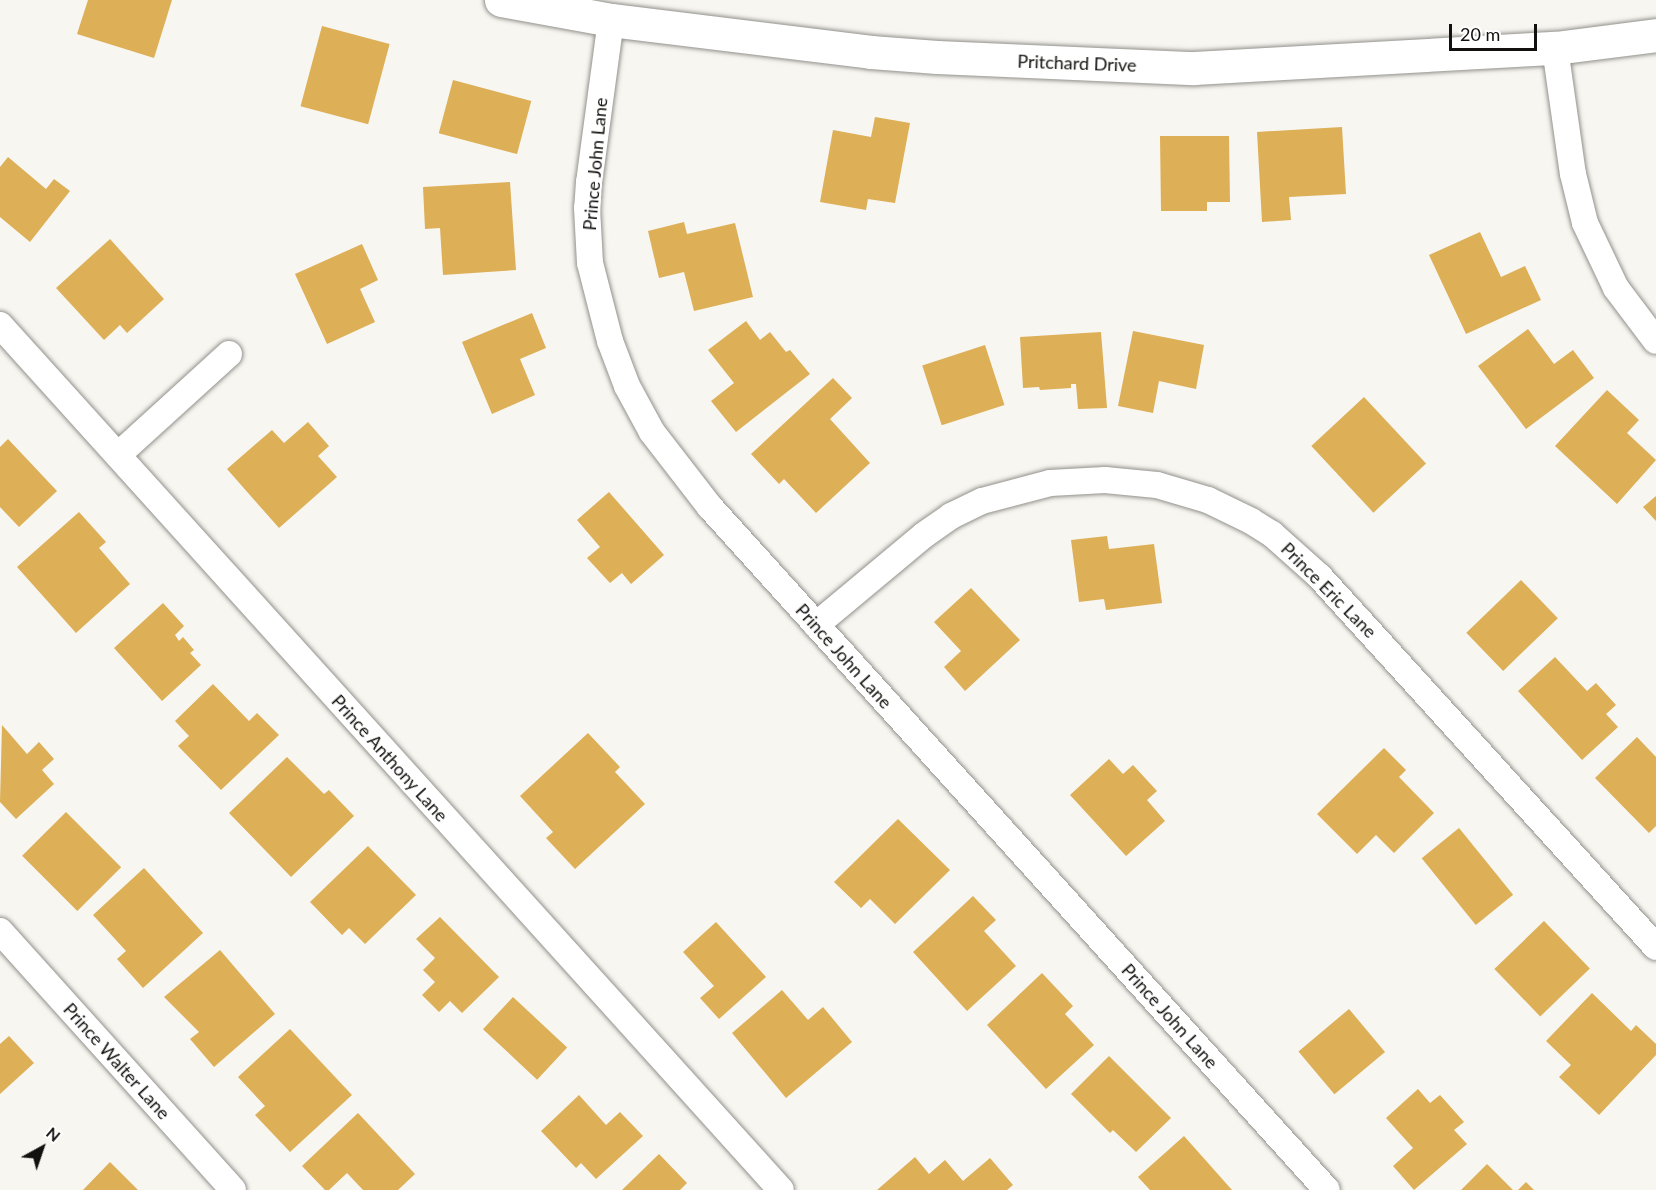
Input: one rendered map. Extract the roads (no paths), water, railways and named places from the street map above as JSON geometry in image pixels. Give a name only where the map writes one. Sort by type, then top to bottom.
[{"type":"street","name":"Pritchard Drive","points":[[501,0],[611,20],[882,53],[1194,68],[1555,48],[1656,34]]},
{"type":"street","name":"Prince John Lane","points":[[611,20],[587,208],[590,262],[610,340],[638,409],[667,454],[710,507],[1328,1190]]},
{"type":"street","points":[[1555,48],[1573,174],[1586,223],[1616,288],[1656,341]]},
{"type":"street","name":"Prince Anthony Lane","points":[[0,325],[781,1190]]},
{"type":"street","points":[[118,455],[229,354]]},
{"type":"street","name":"Prince Eric Lane","points":[[816,625],[937,525],[982,501],[1050,483],[1105,480],[1157,485],[1208,500],[1265,530],[1293,551],[1319,576],[1656,946]]},
{"type":"street","name":"Prince Walter Lane","points":[[0,931],[233,1190]]}]
